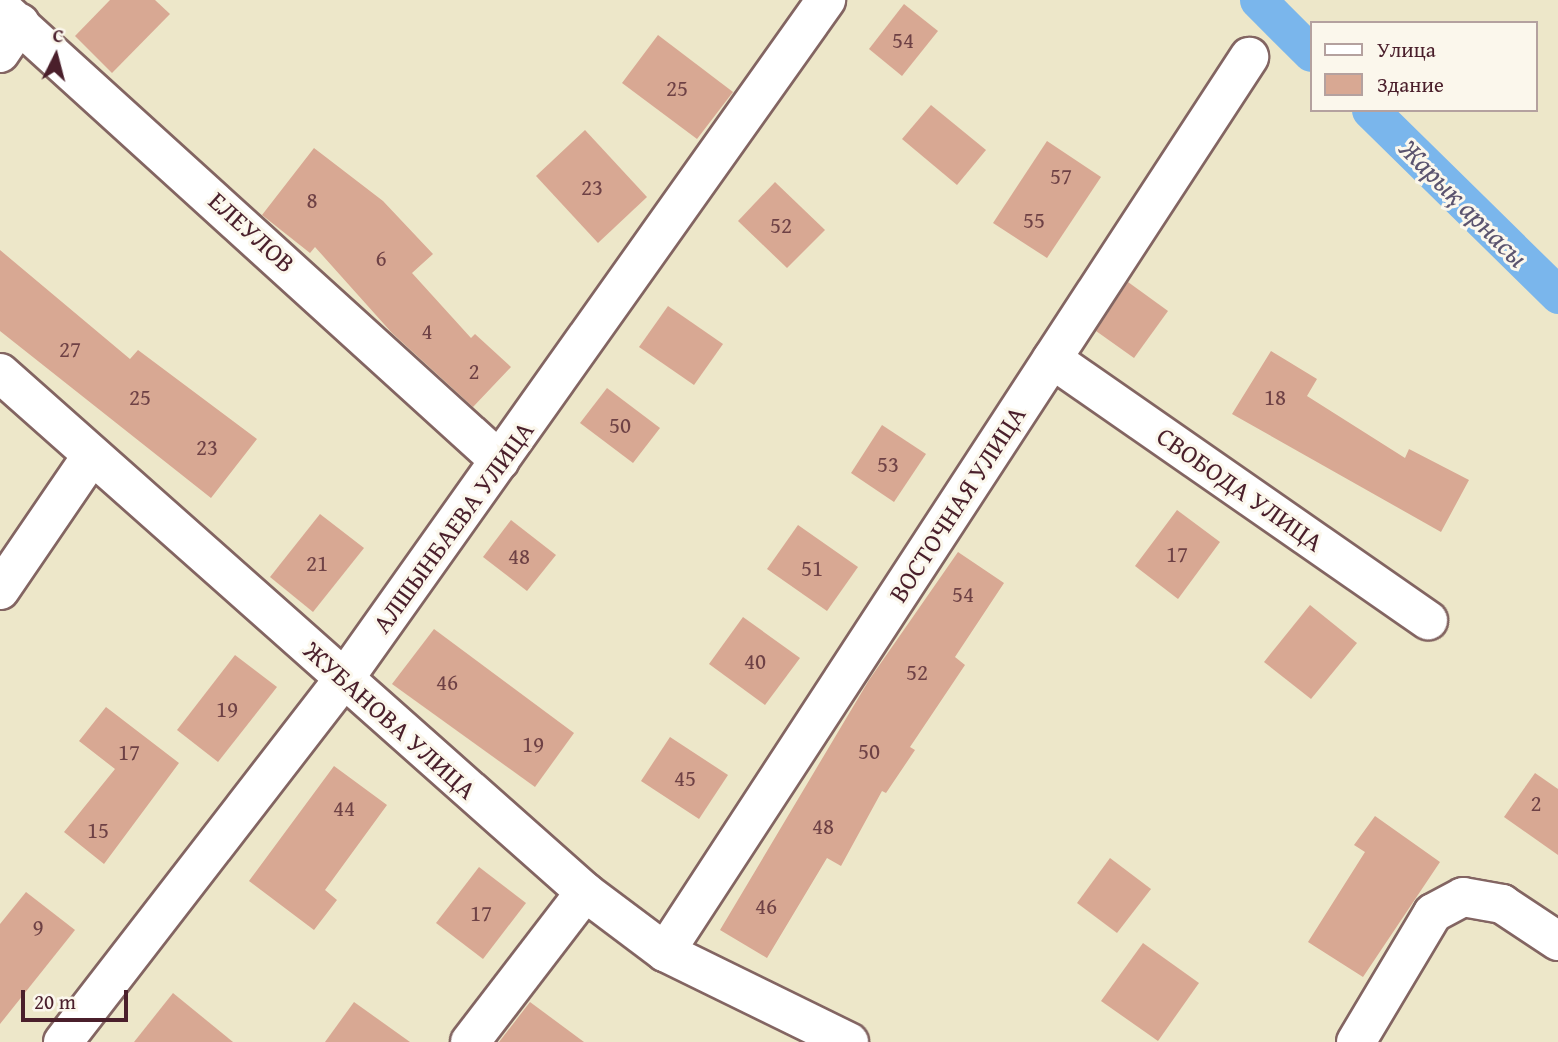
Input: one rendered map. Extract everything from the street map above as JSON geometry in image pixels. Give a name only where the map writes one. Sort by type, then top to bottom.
[{"type":"street","name":"АЛШЫНБАЕВА УЛИЦА","points":[[63,1042],[344,679],[826,0]]},
{"type":"street","name":"ЕЛЕУЛОВ","points":[[7,28],[500,461]]},
{"type":"street","name":"ВОСТОЧНАЯ УЛИЦА","points":[[665,952],[1249,57]]},
{"type":"street","name":"СВОБОДА УЛИЦА","points":[[1052,359],[1428,620]]},
{"type":"street","name":"ЖУБАНОВА УЛИЦА","points":[[0,373],[585,892],[665,952],[804,1033],[849,1042]]},
{"type":"street","points":[[0,590],[92,455]]},
{"type":"street","points":[[470,1042],[585,892]]},
{"type":"street","points":[[1356,1042],[1433,913],[1463,897],[1502,904],[1558,942]]},
{"type":"building","points":[[110,0],[155,0],[170,14],[112,73],[75,36]]},
{"type":"building","points":[[904,4],[938,31],[902,76],[869,49]]},
{"type":"building","points":[[658,35],[733,92],[697,139],[622,83]]},
{"type":"building","points":[[931,105],[986,150],[957,185],[902,139]]},
{"type":"building","points":[[585,130],[647,197],[598,243],[536,176]]},
{"type":"building","points":[[1047,141],[1101,177],[1047,258],[993,223]]},
{"type":"building","points":[[314,148],[383,201],[433,254],[412,273],[471,338],[475,334],[511,367],[473,407],[392,333],[315,247],[310,253],[262,215]]},
{"type":"building","points":[[775,182],[825,230],[787,268],[738,221]]},
{"type":"building","points":[[0,250],[130,359],[138,350],[257,439],[211,498],[0,331]]},
{"type":"building","points":[[1128,282],[1168,311],[1134,358],[1096,331]]},
{"type":"building","points":[[668,306],[723,344],[694,385],[639,347]]},
{"type":"building","points":[[1271,351],[1317,379],[1307,396],[1405,458],[1409,449],[1469,480],[1441,532],[1232,414]]},
{"type":"building","points":[[607,388],[660,428],[633,463],[580,423]]},
{"type":"building","points":[[882,425],[926,454],[894,502],[851,473]]},
{"type":"building","points":[[1177,510],[1220,542],[1178,599],[1135,566]]},
{"type":"building","points":[[320,514],[364,548],[313,612],[270,577]]},
{"type":"building","points":[[511,520],[556,555],[527,591],[483,557]]},
{"type":"building","points":[[798,525],[858,567],[827,611],[767,569]]},
{"type":"building","points":[[958,552],[1004,583],[955,657],[965,665],[910,747],[915,750],[886,793],[882,791],[841,866],[827,858],[767,958],[720,930],[869,680]]},
{"type":"building","points":[[1310,605],[1357,643],[1311,699],[1264,662]]},
{"type":"building","points":[[743,617],[800,658],[765,705],[709,664]]},
{"type":"building","points":[[434,629],[574,733],[535,787],[392,684]]},
{"type":"building","points":[[235,655],[277,687],[218,762],[177,730]]},
{"type":"building","points":[[106,707],[179,763],[104,864],[64,832],[115,769],[79,741]]},
{"type":"building","points":[[670,737],[728,775],[699,819],[641,781]]},
{"type":"building","points":[[334,766],[387,805],[325,890],[337,900],[314,930],[249,881]]},
{"type":"building","points":[[1535,773],[1558,789],[1558,855],[1504,817]]},
{"type":"building","points":[[1375,816],[1440,862],[1363,977],[1308,942],[1365,852],[1354,845]]},
{"type":"building","points":[[1110,858],[1151,889],[1117,933],[1077,903]]},
{"type":"building","points":[[479,867],[526,903],[483,959],[436,923]]},
{"type":"building","points":[[26,892],[75,930],[0,1024],[0,924]]},
{"type":"building","points":[[1143,943],[1199,983],[1158,1041],[1101,1001]]},
{"type":"building","points":[[173,993],[233,1042],[134,1042]]},
{"type":"building","points":[[354,1002],[410,1042],[325,1042]]},
{"type":"building","points":[[530,1002],[584,1042],[499,1042]]},
{"type":"waterway","name":"Жарық арнасы","points":[[1258,0],[1310,52]]},
{"type":"waterway","name":"Жарық арнасы","points":[[1372,112],[1558,295]]}]
